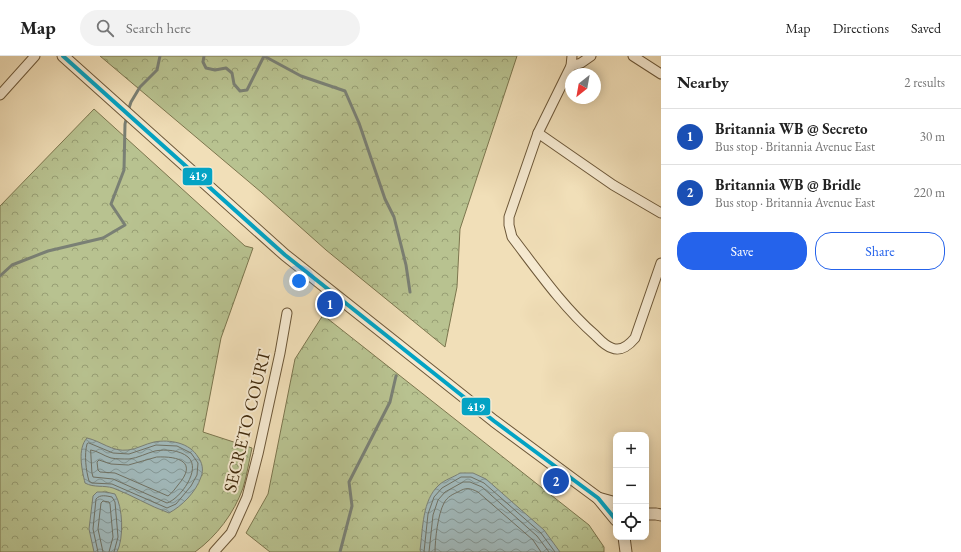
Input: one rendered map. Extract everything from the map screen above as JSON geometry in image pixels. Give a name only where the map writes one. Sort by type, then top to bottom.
[{"type":"street","points":[[0,94],[35,56]]},
{"type":"street","points":[[64,56],[247,222],[314,279],[494,421],[598,498],[613,516]]},
{"type":"street","points":[[572,56],[571,66],[538,134],[509,217],[508,225],[510,234],[583,326],[611,348],[617,349],[630,344],[635,338],[661,263]]},
{"type":"street","points":[[571,66],[581,63],[591,56]]},
{"type":"street","points":[[636,57],[661,74]]},
{"type":"street","points":[[538,134],[613,185],[661,213]]},
{"type":"street","name":"SECRETO COURT","points":[[214,552],[230,533],[247,497],[280,353],[287,313]]},
{"type":"street","points":[[598,498],[613,502]]},
{"type":"street","points":[[624,540],[626,552]]},
{"type":"green space","points":[[100,56],[517,56],[460,229],[457,287],[445,347],[326,250],[261,192]]},
{"type":"green space","points":[[94,109],[245,246],[253,248],[221,338],[203,432],[252,448],[243,488],[235,506],[230,515],[211,539],[195,552],[0,552],[0,206]]},
{"type":"green space","points":[[323,315],[589,525],[604,547],[604,552],[270,552],[246,533],[268,494],[295,359]]},
{"type":"water","points":[[87,438],[112,448],[122,450],[160,441],[185,445],[194,452],[201,461],[202,474],[199,483],[179,507],[169,513],[113,488],[85,483],[81,454]]},
{"type":"water","points":[[460,473],[473,473],[486,479],[544,530],[560,552],[421,552],[424,515],[429,499],[433,491],[441,483]]},
{"type":"water","points":[[97,492],[115,494],[118,500],[122,531],[117,552],[94,552],[89,529],[93,496]]},
{"type":"waterway","points":[[128,111],[131,102],[140,87],[157,70],[160,56]]},
{"type":"waterway","points":[[204,56],[203,62],[206,68],[215,70],[226,68],[232,73],[234,84],[240,91],[247,90],[264,56]]},
{"type":"waterway","points":[[264,56],[301,76],[345,91],[359,123],[385,199],[394,217],[406,265],[410,292]]},
{"type":"waterway","points":[[0,276],[12,265],[48,251],[103,238],[125,225],[111,204],[124,170],[125,124],[127,116]]},
{"type":"waterway","points":[[340,552],[352,506],[349,482],[390,402],[396,376]]},
{"type":"transit line","name":"419","points":[[63,56],[285,255],[494,421],[598,498],[613,516]]},
{"type":"place","name":"Britannia WB @ Secreto","points":[[330,304]]},
{"type":"place","name":"Britannia WB @ Bridle","points":[[556,481]]}]
